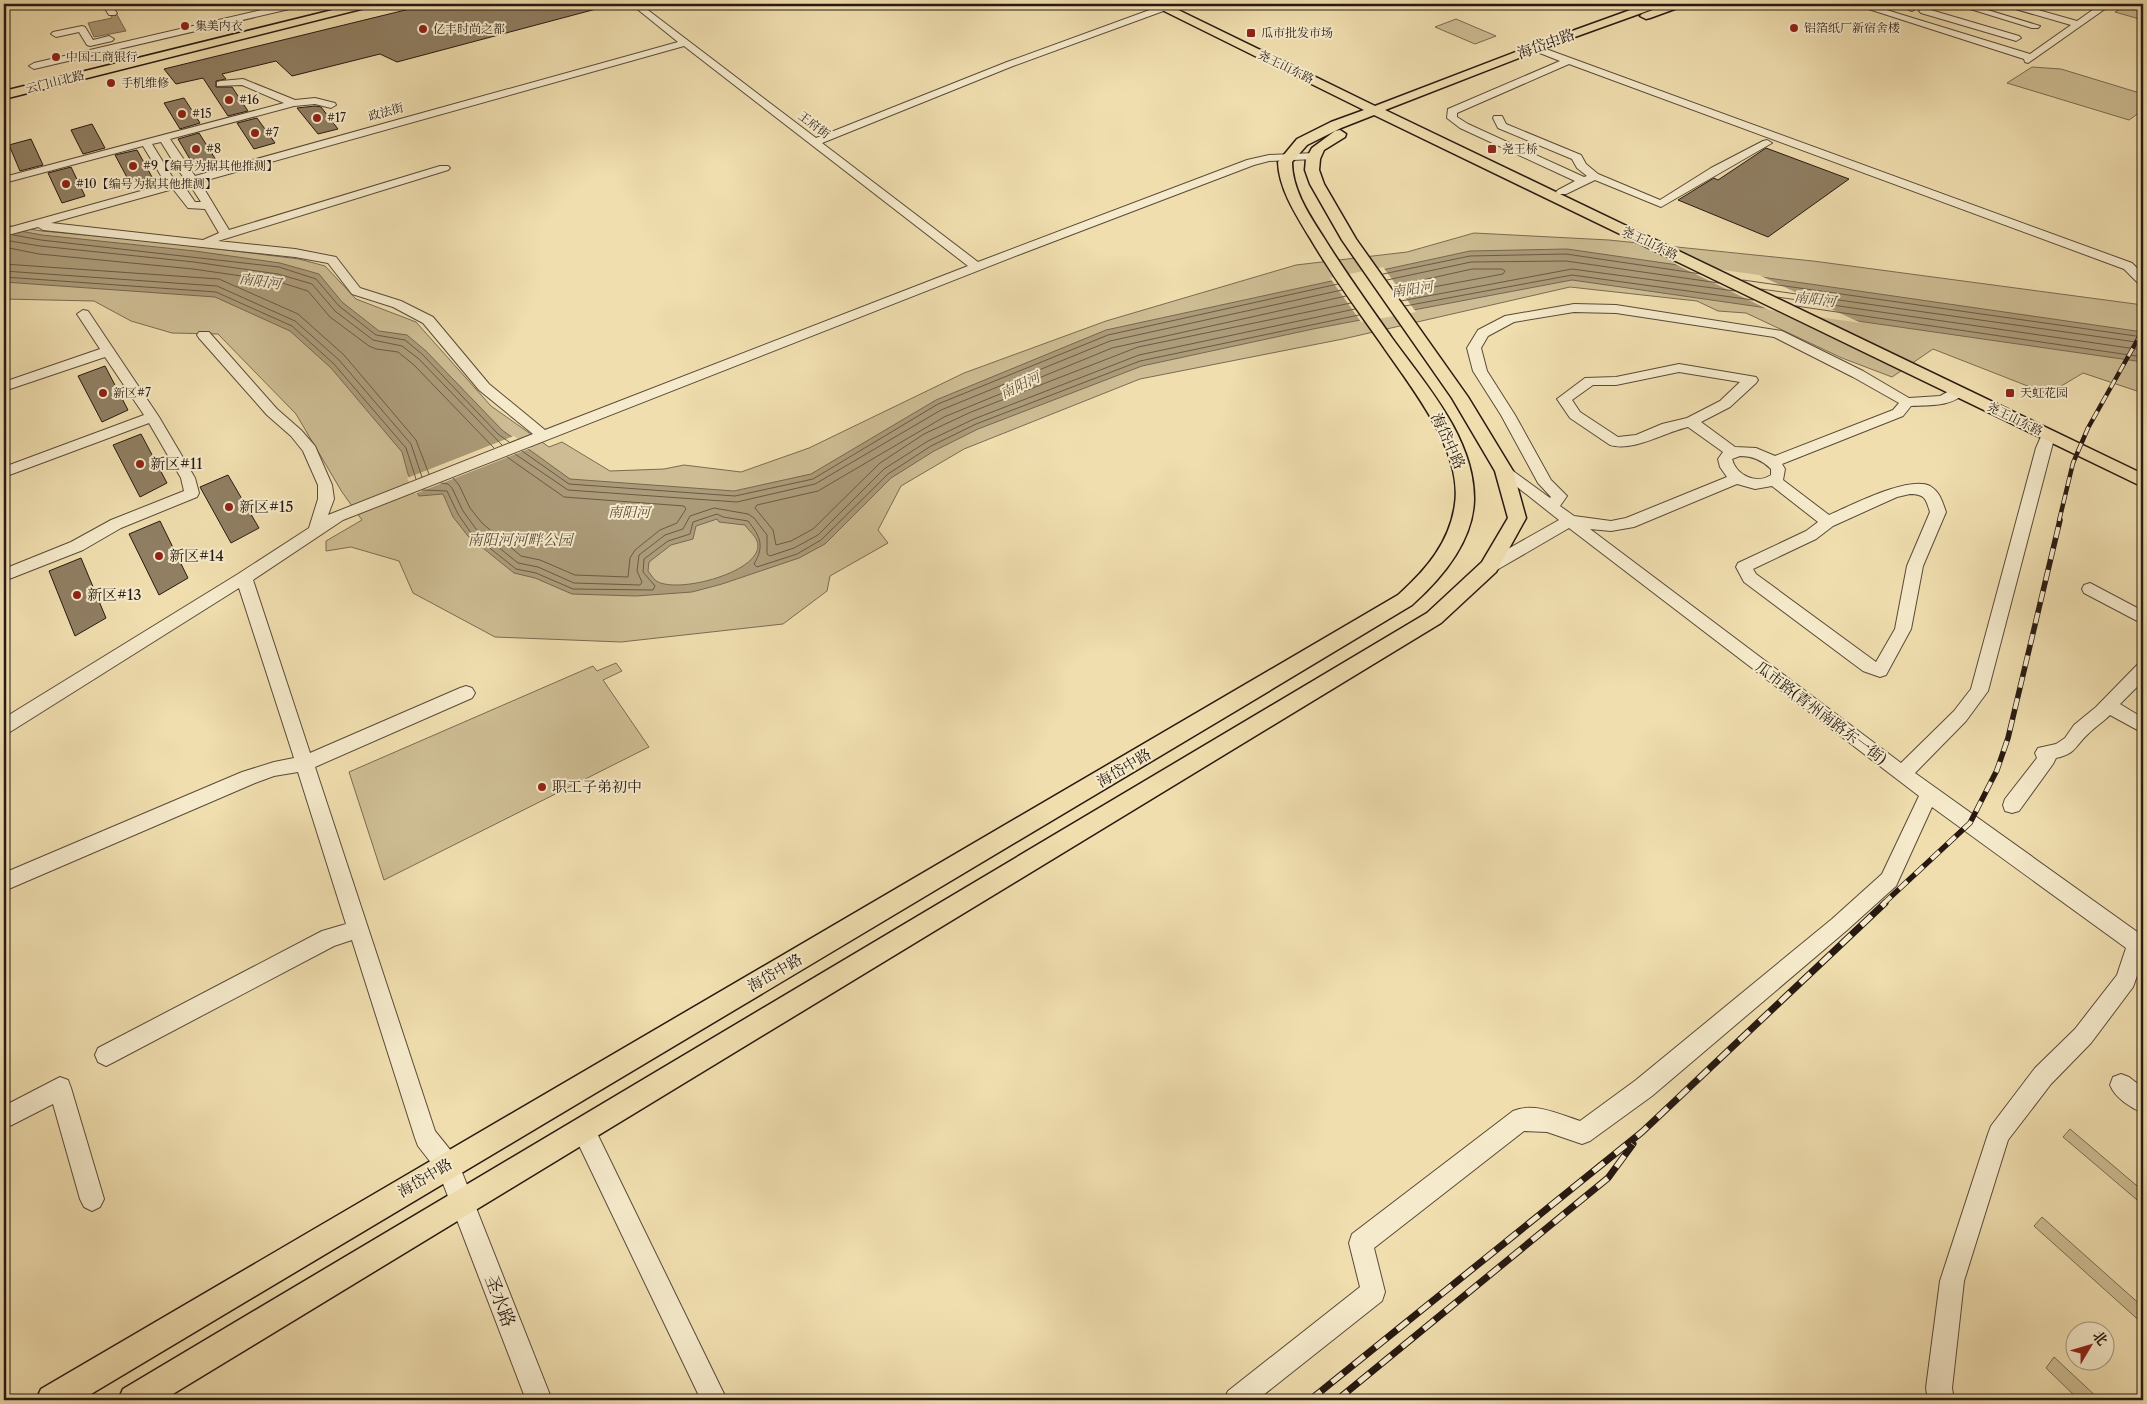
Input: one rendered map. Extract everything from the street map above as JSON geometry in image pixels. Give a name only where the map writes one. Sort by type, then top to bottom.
[{"type":"main road","name":"云门山北路","points":[[4,88],[348,4]]},
{"type":"main road","name":"云门山北路","points":[[4,95],[369,4]]},
{"type":"main road","name":"尧王山东路","points":[[1169,4],[1385,111],[1936,376],[2143,470]]},
{"type":"main road","name":"海岱中路","points":[[134,1400],[1434,618],[1489,567],[1516,518],[1504,471],[1460,397],[1349,240],[1317,184],[1312,170],[1315,156],[1319,148],[1330,139],[1385,111],[1535,48],[1657,4]]},
{"type":"main road","name":"海岱中路","points":[[52,1400],[1140,759],[1405,600],[1426,582],[1443,561],[1454,540],[1465,501],[1464,475],[1450,441],[1430,403],[1325,252],[1290,187],[1284,167],[1288,156],[1302,142],[1315,135],[1679,4]]},
{"type":"main road","name":"尧王山东路","points":[[1936,376],[1958,392],[2143,481]]},
{"type":"street","points":[[106,4],[112,13]]},
{"type":"street","points":[[34,66],[298,4]]},
{"type":"street","name":"王府街","points":[[635,4],[977,267]]},
{"type":"street","points":[[815,142],[1010,64],[1169,4]]},
{"type":"street","points":[[1858,4],[2030,59],[2107,4]]},
{"type":"street","points":[[1900,4],[1912,8]]},
{"type":"street","points":[[1908,19],[1941,4]]},
{"type":"street","points":[[1959,4],[2035,26]]},
{"type":"street","points":[[2008,4],[2077,24]]},
{"type":"street","points":[[1924,12],[2016,38]]},
{"type":"street","points":[[206,15],[213,24]]},
{"type":"street","points":[[56,34],[82,28],[90,43],[192,18]]},
{"type":"street","name":"政法街","points":[[33,225],[684,43]]},
{"type":"street","points":[[1535,48],[2128,266],[2143,281]]},
{"type":"street","points":[[61,60],[70,72]]},
{"type":"street","points":[[1568,61],[1452,110],[1452,118],[1589,178],[1661,204],[1715,170],[1767,143]]},
{"type":"street","points":[[220,84],[243,82],[294,103]]},
{"type":"street","points":[[4,180],[294,103],[315,101],[331,105]]},
{"type":"street","points":[[1498,118],[1502,126],[1577,157],[1589,178]]},
{"type":"street","points":[[164,138],[226,235]]},
{"type":"street","points":[[146,142],[173,185],[179,188],[192,206],[208,205]]},
{"type":"street","points":[[4,726],[244,578],[338,516],[1251,162],[1288,156],[1315,156]]},
{"type":"street","points":[[201,243],[444,168]]},
{"type":"street","points":[[1565,196],[1589,178]]},
{"type":"street","points":[[6,228],[33,225],[295,253],[332,260],[356,291],[397,304],[428,320],[484,387],[536,438]]},
{"type":"street","points":[[1552,507],[1559,496],[1545,483],[1508,415],[1480,371],[1474,348],[1483,333],[1510,319],[1574,308],[1616,309],[1777,334],[1858,374],[1907,402],[1943,400],[1958,392]]},
{"type":"street","points":[[4,575],[77,546],[116,524],[192,493],[188,478],[152,418],[83,314]]},
{"type":"street","points":[[204,335],[272,412],[296,433],[310,449],[325,485],[326,499],[316,530]]},
{"type":"street","points":[[4,387],[108,351]]},
{"type":"street","points":[[1692,422],[1725,404],[1751,380],[1679,368],[1616,381],[1590,381],[1564,399],[1575,415],[1615,442],[1639,439],[1666,428],[1692,422],[1732,452]]},
{"type":"street","points":[[1774,462],[1898,413],[1907,402]]},
{"type":"street","points":[[4,472],[152,418]]},
{"type":"street","points":[[1902,774],[1960,716],[1979,691],[2048,435]]},
{"type":"street","points":[[1732,452],[1755,452],[1774,462],[1779,473],[1775,481],[1755,483],[1737,478],[1725,464],[1725,459],[1732,452]]},
{"type":"street","name":"瓜市路(青州南路东一街)","points":[[1504,471],[1902,774],[2141,946]]},
{"type":"street","points":[[1489,567],[1569,521],[1611,526],[1629,523],[1737,478]]},
{"type":"street","points":[[1775,481],[1828,522]]},
{"type":"street","points":[[1910,489],[1924,489],[1933,496],[1938,512],[1915,566],[1903,629],[1880,670],[1869,666],[1750,578],[1744,567],[1812,535],[1828,522],[1893,493],[1910,489]]},
{"type":"street","name":"圣水路","points":[[244,578],[426,1138],[448,1165],[539,1400]]},
{"type":"street","points":[[2090,589],[2143,618]]},
{"type":"street","points":[[2012,806],[2047,759],[2044,753],[2060,750],[2071,743],[2080,730],[2109,706],[2143,670]]},
{"type":"street","points":[[4,882],[249,777],[274,769],[304,764],[466,693]]},
{"type":"street","points":[[2109,706],[2143,726]]},
{"type":"street","points":[[1237,1400],[1373,1292],[1361,1243],[1521,1119],[1547,1121],[1582,1133],[1644,1088],[1839,924],[1889,880],[1929,794]]},
{"type":"street","points":[[106,1056],[329,938],[358,929]]},
{"type":"street","points":[[1940,1400],[1939,1388],[1952,1281],[1999,1134],[2043,1076],[2083,1036],[2126,980],[2141,946]]},
{"type":"street","points":[[2121,1085],[2143,1102]]},
{"type":"street","points":[[4,1118],[60,1088],[92,1199]]},
{"type":"street","points":[[583,1129],[714,1400]]},
{"type":"green space","points":[[2130,4],[2143,6],[2143,20],[2115,12]]},
{"type":"green space","points":[[1456,19],[1496,36],[1475,44],[1435,27]]},
{"type":"green space","points":[[2032,67],[2061,69],[2143,94],[2143,110],[2129,120],[2007,83]]},
{"type":"green space","name":"南阳河河畔公园","points":[[4,225],[42,231],[161,242],[299,259],[325,266],[356,299],[416,322],[491,406],[549,447],[562,442],[610,471],[664,469],[684,465],[741,472],[809,448],[964,373],[1106,321],[1296,265],[1407,252],[1474,233],[1609,240],[1813,261],[2143,305],[2143,393],[2083,373],[2048,394],[1933,349],[1892,377],[1842,358],[1746,313],[1718,311],[1697,301],[1570,287],[1343,339],[1140,379],[964,449],[901,486],[878,530],[888,543],[830,576],[827,591],[783,624],[621,642],[495,637],[413,593],[399,561],[351,547],[326,551],[326,541],[362,520],[342,492],[296,414],[218,334],[172,333],[131,321],[94,301],[4,299]]},
{"type":"green space","points":[[616,663],[622,671],[603,680],[649,747],[384,880],[349,772],[593,666],[597,671]]},
{"type":"green space","points":[[2070,1129],[2143,1191],[2143,1205],[2063,1137]]},
{"type":"green space","points":[[2042,1217],[2143,1307],[2143,1324],[2034,1226]]},
{"type":"green space","points":[[2054,1357],[2064,1366],[2064,1372],[2070,1372],[2100,1400],[2079,1400],[2046,1368]]},
{"type":"water","points":[[105,4],[111,4],[126,31],[94,37],[88,23],[112,18]]},
{"type":"water","name":"南阳河","points":[[4,228],[42,235],[195,251],[280,263],[319,274],[342,302],[379,331],[407,335],[426,351],[502,430],[570,479],[734,491],[811,474],[936,400],[1106,330],[1470,251],[1567,249],[2143,332],[2143,362],[1572,280],[1313,329],[1142,366],[978,429],[934,451],[891,478],[825,544],[799,558],[692,592],[636,596],[572,594],[535,578],[514,573],[468,536],[453,517],[443,494],[419,496],[408,474],[402,452],[331,368],[290,331],[215,297],[4,282]],"holes":[[[717,519],[719,522],[745,525],[755,537],[757,552],[748,562],[735,571],[699,583],[665,584],[654,579],[648,571],[649,562],[671,545],[693,539],[696,526]]]},
{"type":"pier","points":[[1673,263],[1759,275],[1861,323],[1769,310]]},
{"type":"pier","points":[[1383,267],[1416,312],[1361,322],[1330,278]]},
{"type":"pier","points":[[514,436],[531,448],[415,494],[407,478]]},
{"type":"building","name":"亿丰时尚之都","points":[[430,4],[599,4],[600,8],[397,62],[380,54],[292,76],[276,61],[222,74],[226,79],[216,81],[216,87],[232,87],[248,111],[228,116],[203,78],[176,84],[164,69]]},
{"type":"building","name":"#15","points":[[184,98],[200,123],[180,129],[164,103]]},
{"type":"building","name":"#17","points":[[321,107],[338,129],[318,134],[297,108]]},
{"type":"building","name":"#7","points":[[257,118],[275,143],[254,149],[237,123]]},
{"type":"building","points":[[92,124],[105,148],[83,154],[71,130]]},
{"type":"building","name":"#8","points":[[199,133],[216,160],[194,166],[178,139]]},
{"type":"building","points":[[31,139],[43,165],[20,171],[9,145]]},
{"type":"building","points":[[1766,148],[1849,179],[1768,237],[1678,200],[1714,178],[1718,180]]},
{"type":"building","name":"#9【编号为据其他推测】","points":[[137,150],[152,177],[130,183],[115,155]]},
{"type":"building","name":"#10【编号为据其他推测】","points":[[71,167],[85,196],[62,203],[48,173]]},
{"type":"building","name":"新区#7","points":[[105,366],[128,410],[102,422],[78,376]]},
{"type":"building","name":"新区#11","points":[[141,434],[167,483],[140,497],[113,445]]},
{"type":"building","name":"新区#15","points":[[228,475],[259,528],[231,543],[200,487]]},
{"type":"building","name":"新区#14","points":[[160,521],[188,578],[159,595],[129,534]]},
{"type":"building","name":"新区#13","points":[[81,558],[106,618],[75,636],[49,571]]},
{"type":"railway","points":[[2059,521],[2073,463],[2088,428],[2143,330]]},
{"type":"railway","points":[[1883,904],[1970,823],[1997,770],[2008,738],[2060,520]]},
{"type":"railway","points":[[1310,1400],[1642,1132],[1885,903]]},
{"type":"railway","points":[[1337,1400],[1608,1178],[1633,1144]]},
{"type":"place","name":"集美内衣","points":[[185,26]]},
{"type":"place","name":"铝箔纸厂新宿舍楼","points":[[1794,28]]},
{"type":"place","name":"亿丰时尚之都","points":[[423,29]]},
{"type":"place","name":"瓜市批发市场","points":[[1251,33]]},
{"type":"place","name":"中国工商银行","points":[[56,57]]},
{"type":"place","name":"手机维修","points":[[111,83]]},
{"type":"place","name":"#16","points":[[229,100]]},
{"type":"place","name":"#15","points":[[182,114]]},
{"type":"place","name":"#17","points":[[317,118]]},
{"type":"place","name":"#7","points":[[255,133]]},
{"type":"place","name":"#8","points":[[196,149]]},
{"type":"place","name":"尧王桥","points":[[1492,149]]},
{"type":"place","name":"#9【编号为据其他推测】","points":[[133,166]]},
{"type":"place","name":"#10【编号为据其他推测】","points":[[66,184]]},
{"type":"place","name":"新区#7","points":[[103,393]]},
{"type":"place","name":"天虹花园","points":[[2010,393]]},
{"type":"place","name":"新区#11","points":[[140,464]]},
{"type":"place","name":"新区#15","points":[[229,507]]},
{"type":"place","name":"新区#14","points":[[159,556]]},
{"type":"place","name":"新区#13","points":[[77,595]]},
{"type":"place","name":"职工子弟初中","points":[[542,787]]}]
